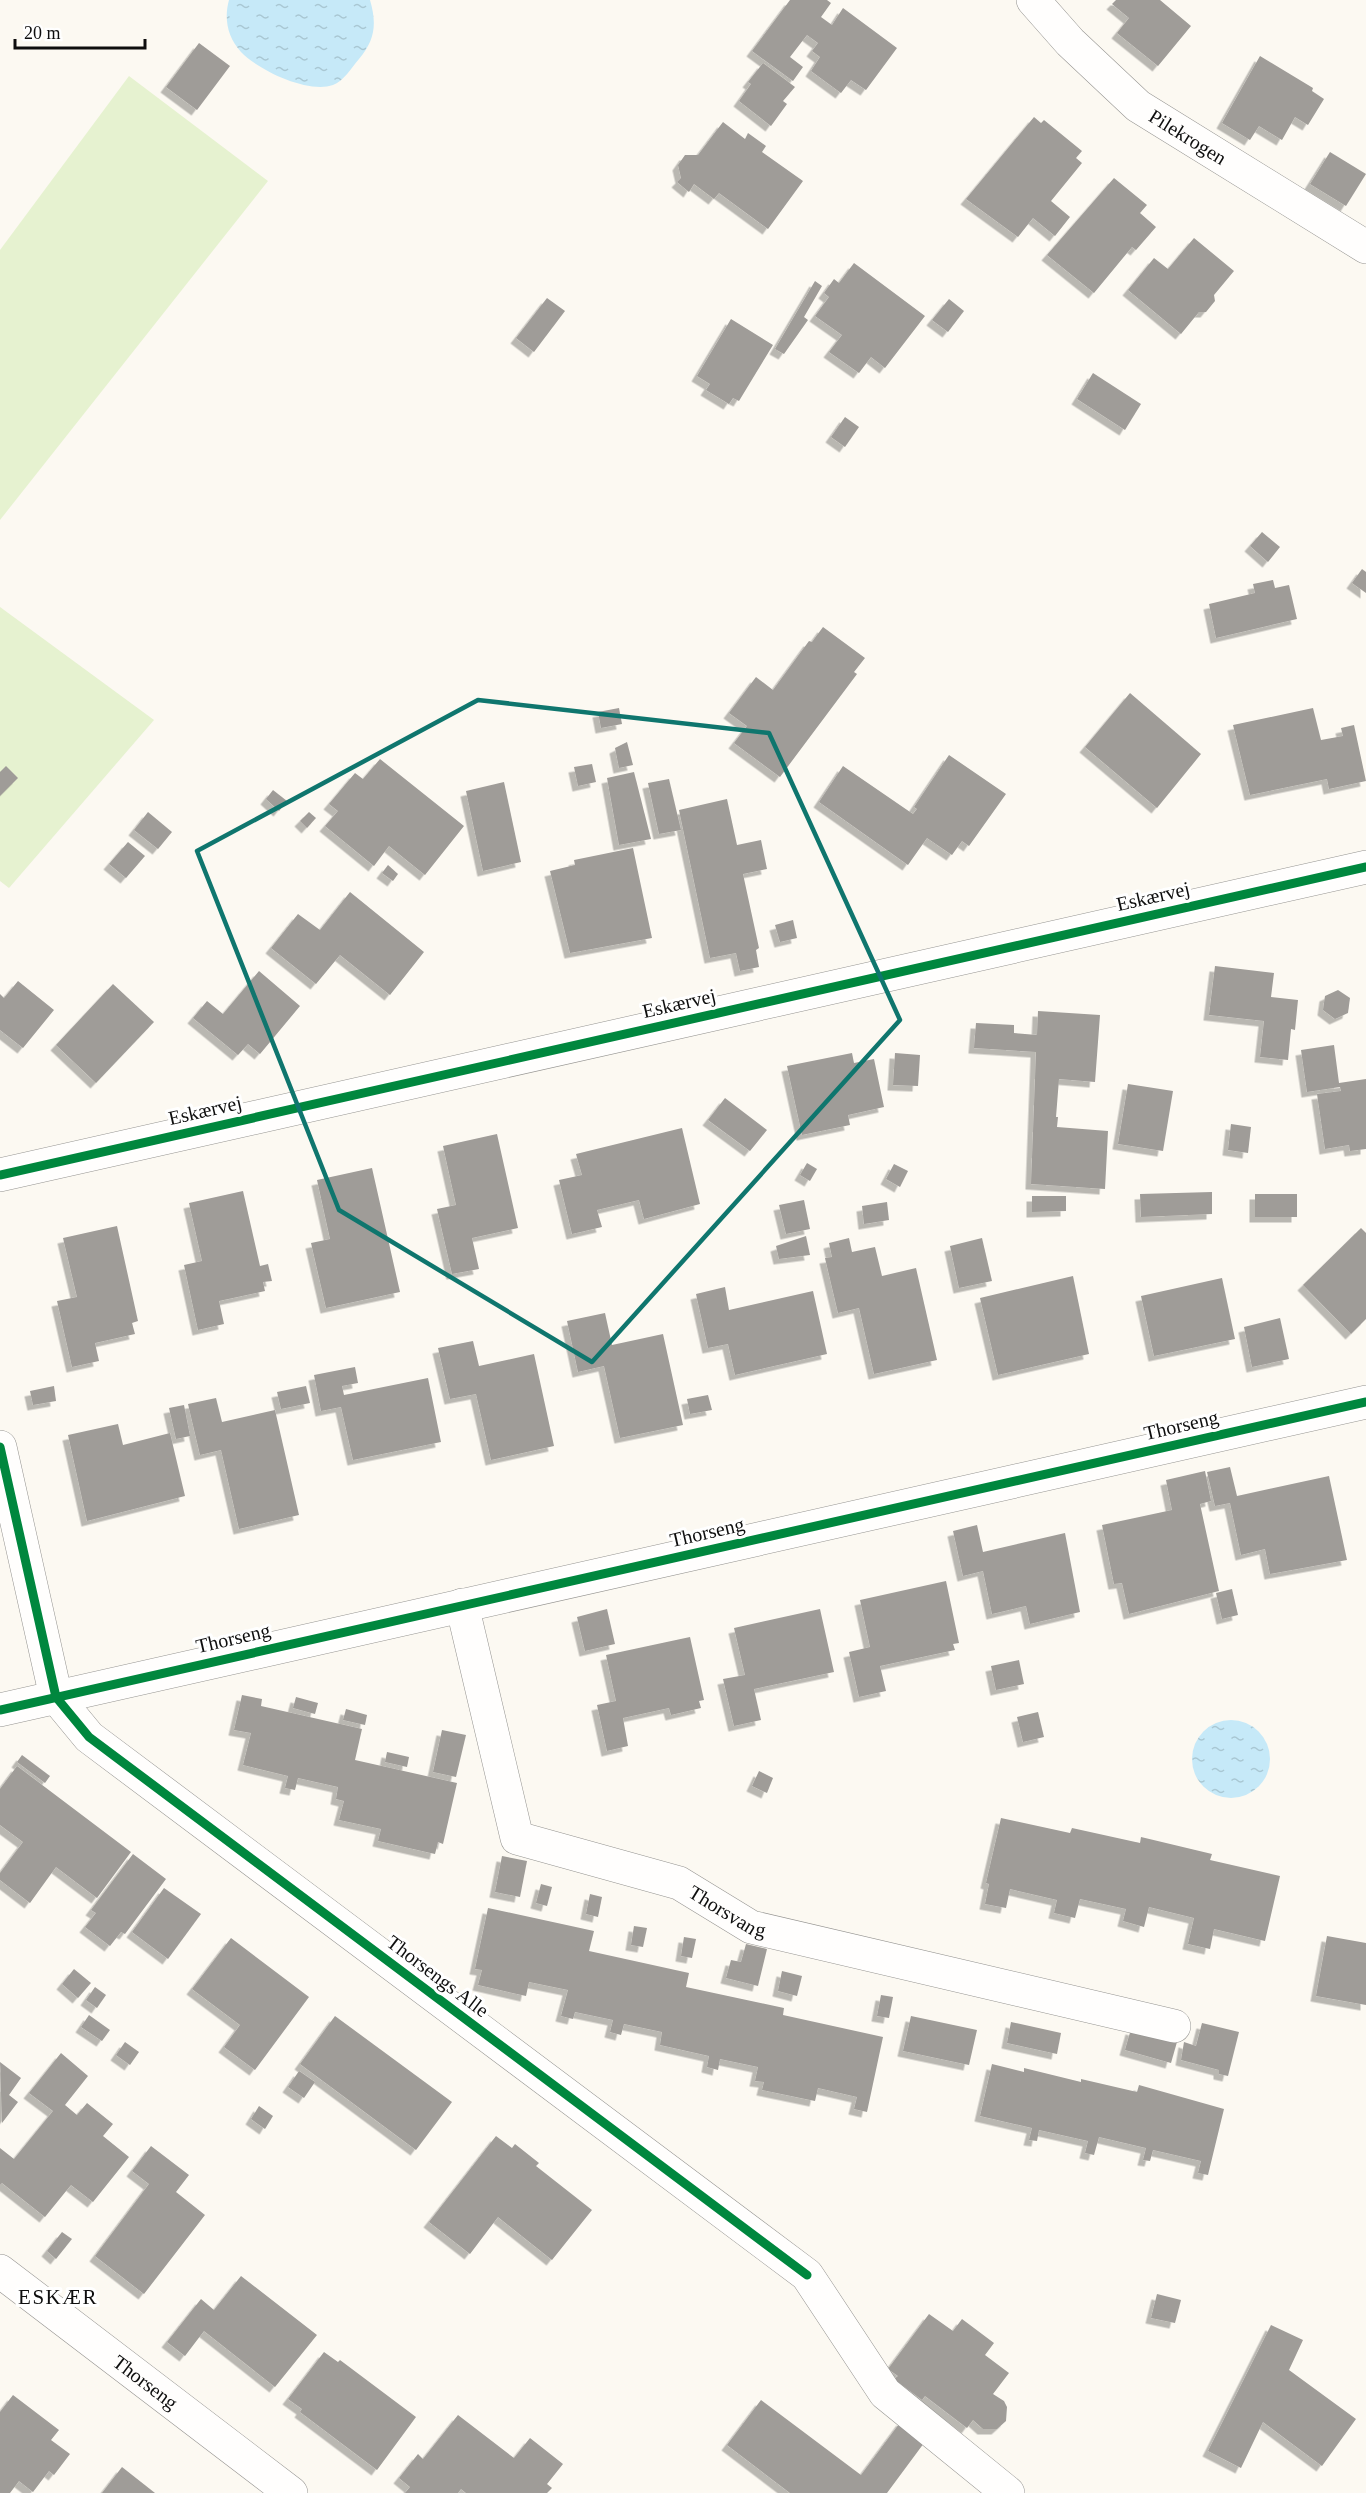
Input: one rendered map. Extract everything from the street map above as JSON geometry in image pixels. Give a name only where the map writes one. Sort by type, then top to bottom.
[{"type":"street","name":"Pilekrogen","points":[[1033,0],[1070,42],[1138,106],[1366,247]]},
{"type":"street","name":"Eskærvej","points":[[0,1175],[1366,867]]},
{"type":"street","name":"Thorseng","points":[[0,1710],[1366,1402]]},
{"type":"street","points":[[0,1447],[56,1697]]},
{"type":"street","name":"Thorsvang","points":[[462,1605],[517,1838],[679,1883],[751,1927],[1174,2026]]},
{"type":"street","name":"Thorsengs Alle","points":[[56,1697],[89,1737],[807,2275],[885,2393],[1008,2493]]},
{"type":"street","name":"Thorseng","points":[[0,2271],[291,2493]]},
{"type":"highlighted area","points":[[478,700],[769,733],[900,1020],[592,1362],[339,1210],[197,851]]},
{"type":"green space","points":[[129,76],[268,181],[0,520],[0,250]]},
{"type":"green space","points":[[0,607],[154,720],[9,888],[0,881]]},
{"type":"water","points":[[229,0],[370,0],[373,31],[364,52],[340,81],[323,87],[310,86],[271,73],[241,52],[228,27]]},
{"type":"water","points":[[1231,1720],[1246,1723],[1259,1731],[1267,1744],[1270,1759],[1267,1774],[1259,1787],[1246,1795],[1231,1798],[1216,1795],[1203,1787],[1195,1774],[1192,1759],[1195,1744],[1203,1731],[1216,1723]]},
{"type":"building","points":[[790,0],[827,0],[831,3],[821,17],[832,25],[843,8],[897,48],[866,90],[851,80],[841,93],[811,71],[820,57],[812,51],[818,43],[807,35],[790,57],[803,67],[793,81],[752,51]]},
{"type":"building","points":[[1116,0],[1160,0],[1191,26],[1158,66],[1117,33],[1129,18],[1112,4]]},
{"type":"building","points":[[199,43],[230,66],[197,110],[166,87]]},
{"type":"building","points":[[1260,56],[1313,88],[1312,91],[1324,99],[1308,125],[1295,117],[1282,140],[1259,126],[1250,140],[1222,123]]},
{"type":"building","points":[[763,63],[795,87],[783,101],[787,104],[771,126],[739,101],[751,84],[748,82]]},
{"type":"building","points":[[1034,117],[1041,123],[1044,120],[1082,151],[1076,158],[1082,163],[1051,201],[1070,217],[1055,236],[1033,218],[1018,237],[966,199]]},
{"type":"building","points":[[723,122],[745,139],[748,133],[766,146],[762,152],[803,181],[768,229],[719,193],[714,199],[694,184],[689,192],[677,182],[681,178],[678,165],[685,155],[698,155]]},
{"type":"building","points":[[1330,152],[1366,174],[1346,206],[1310,184]]},
{"type":"building","points":[[1114,178],[1147,205],[1140,213],[1156,227],[1136,250],[1132,247],[1094,293],[1047,255]]},
{"type":"building","points":[[1194,238],[1234,271],[1214,295],[1215,301],[1206,312],[1199,312],[1181,334],[1128,290],[1154,258],[1168,269]]},
{"type":"building","points":[[854,263],[925,316],[885,368],[871,357],[859,373],[829,352],[842,335],[815,316],[829,297],[824,293],[834,279],[839,283]]},
{"type":"building","points":[[815,281],[822,286],[804,317],[808,320],[784,354],[775,349]]},
{"type":"building","points":[[547,298],[565,311],[534,352],[516,338]]},
{"type":"building","points":[[949,299],[964,311],[948,332],[932,320]]},
{"type":"building","points":[[731,319],[773,345],[739,401],[733,398],[729,404],[706,390],[710,384],[697,376]]},
{"type":"building","points":[[1093,373],[1141,404],[1125,430],[1077,399]]},
{"type":"building","points":[[845,417],[859,427],[845,447],[831,437]]},
{"type":"building","points":[[1262,532],[1280,547],[1268,562],[1250,546]]},
{"type":"building","points":[[1362,569],[1366,572],[1366,593],[1352,583]]},
{"type":"building","points":[[1273,580],[1275,588],[1289,585],[1297,619],[1216,638],[1209,604],[1255,593],[1253,584]]},
{"type":"building","points":[[823,627],[865,658],[854,672],[857,674],[780,777],[734,743],[747,726],[729,713],[756,677],[773,690],[809,641],[812,642]]},
{"type":"building","points":[[1130,693],[1201,754],[1157,808],[1085,747]]},
{"type":"building","points":[[619,708],[622,724],[601,728],[598,712]]},
{"type":"building","points":[[1313,708],[1321,740],[1343,736],[1341,728],[1354,725],[1366,781],[1329,789],[1327,779],[1250,795],[1233,725]]},
{"type":"building","points":[[627,742],[633,765],[619,768],[615,748]]},
{"type":"building","points":[[949,755],[1006,794],[969,846],[962,841],[952,855],[927,838],[908,865],[819,802],[843,766],[913,814],[917,809],[914,807]]},
{"type":"building","points":[[380,759],[464,826],[425,875],[389,846],[374,866],[325,826],[338,811],[329,804],[355,773],[363,779]]},
{"type":"building","points":[[592,764],[596,782],[578,786],[574,767]]},
{"type":"building","points":[[6,766],[18,778],[0,796],[0,772]]},
{"type":"building","points":[[634,772],[651,839],[619,845],[607,778]]},
{"type":"building","points":[[669,779],[681,830],[659,834],[648,783]]},
{"type":"building","points":[[504,782],[521,862],[483,871],[466,791]]},
{"type":"building","points":[[273,790],[287,801],[279,811],[266,799]]},
{"type":"building","points":[[727,799],[737,845],[761,840],[767,869],[743,874],[759,948],[756,950],[759,967],[740,971],[736,953],[710,958],[679,810]]},
{"type":"building","points":[[148,812],[172,832],[158,849],[134,830]]},
{"type":"building","points":[[309,812],[316,818],[307,828],[300,821]]},
{"type":"building","points":[[128,842],[145,856],[126,878],[109,864]]},
{"type":"building","points":[[633,848],[652,938],[570,953],[550,871],[575,865],[574,860]]},
{"type":"building","points":[[388,865],[398,874],[393,881],[382,873]]},
{"type":"building","points":[[350,892],[424,952],[390,995],[340,955],[316,984],[271,948],[298,914],[320,930]]},
{"type":"building","points":[[793,920],[797,938],[780,942],[775,925]]},
{"type":"building","points":[[1215,966],[1274,973],[1271,997],[1298,1000],[1295,1030],[1291,1029],[1288,1060],[1260,1057],[1264,1021],[1209,1015]]},
{"type":"building","points":[[259,971],[300,1006],[260,1054],[248,1044],[238,1055],[193,1018],[207,1001],[223,1014]]},
{"type":"building","points":[[18,981],[54,1010],[23,1048],[0,1030],[0,994],[4,998]]},
{"type":"building","points":[[113,984],[154,1022],[96,1083],[56,1045]]},
{"type":"building","points":[[1338,990],[1350,998],[1348,1013],[1335,1019],[1323,1010],[1325,996]]},
{"type":"building","points":[[1038,1011],[1100,1015],[1095,1082],[1059,1079],[1056,1117],[1058,1117],[1057,1127],[1108,1131],[1105,1189],[1031,1184],[1036,1052],[974,1048],[976,1023],[1014,1025],[1014,1033],[1037,1035]]},
{"type":"building","points":[[1334,1045],[1339,1083],[1366,1079],[1366,1149],[1350,1151],[1349,1145],[1325,1149],[1317,1094],[1341,1091],[1340,1087],[1307,1092],[1301,1050]]},
{"type":"building","points":[[852,1053],[854,1063],[874,1059],[884,1107],[848,1115],[850,1125],[802,1135],[787,1066]]},
{"type":"building","points":[[895,1053],[920,1055],[918,1086],[893,1085]]},
{"type":"building","points":[[1128,1084],[1173,1091],[1163,1151],[1118,1144]]},
{"type":"building","points":[[725,1098],[767,1130],[750,1151],[708,1120]]},
{"type":"building","points":[[1231,1124],[1251,1127],[1248,1153],[1228,1150]]},
{"type":"building","points":[[682,1128],[700,1204],[644,1219],[639,1200],[597,1210],[602,1227],[572,1234],[559,1180],[582,1175],[576,1154]]},
{"type":"building","points":[[497,1134],[518,1228],[472,1238],[479,1269],[452,1274],[437,1209],[456,1205],[443,1146]]},
{"type":"building","points":[[807,1163],[817,1169],[810,1181],[800,1175]]},
{"type":"building","points":[[894,1164],[908,1171],[900,1187],[886,1179]]},
{"type":"building","points":[[372,1168],[400,1292],[326,1308],[311,1243],[330,1239],[317,1180]]},
{"type":"building","points":[[243,1191],[260,1266],[268,1264],[272,1281],[263,1282],[265,1291],[219,1301],[224,1324],[198,1330],[184,1265],[202,1261],[189,1203]]},
{"type":"building","points":[[1212,1192],[1212,1214],[1141,1217],[1140,1194]]},
{"type":"building","points":[[1255,1194],[1297,1194],[1297,1217],[1255,1217]]},
{"type":"building","points":[[1032,1196],[1066,1196],[1066,1211],[1032,1212]]},
{"type":"building","points":[[804,1200],[810,1229],[786,1234],[779,1205]]},
{"type":"building","points":[[887,1202],[889,1220],[864,1224],[862,1206]]},
{"type":"building","points":[[117,1226],[138,1321],[132,1323],[135,1334],[95,1343],[99,1361],[72,1367],[57,1301],[77,1297],[63,1238]]},
{"type":"building","points":[[1361,1228],[1366,1233],[1366,1319],[1351,1334],[1303,1285]]},
{"type":"building","points":[[806,1236],[810,1255],[779,1259],[776,1246]]},
{"type":"building","points":[[849,1238],[852,1252],[875,1247],[882,1276],[916,1268],[937,1360],[874,1374],[859,1308],[838,1313],[825,1258],[832,1257],[829,1243]]},
{"type":"building","points":[[982,1238],[992,1281],[959,1288],[950,1246]]},
{"type":"building","points":[[1073,1276],[1089,1354],[998,1375],[980,1298]]},
{"type":"building","points":[[1222,1278],[1235,1339],[1154,1356],[1141,1296]]},
{"type":"building","points":[[725,1287],[729,1310],[813,1291],[827,1354],[735,1375],[728,1344],[708,1348],[696,1294]]},
{"type":"building","points":[[605,1313],[612,1345],[663,1334],[683,1425],[620,1438],[604,1366],[578,1372],[567,1321]]},
{"type":"building","points":[[1280,1318],[1289,1359],[1252,1367],[1244,1327]]},
{"type":"building","points":[[473,1341],[479,1366],[534,1354],[554,1446],[491,1460],[476,1394],[450,1399],[438,1348]]},
{"type":"building","points":[[355,1367],[358,1383],[342,1386],[344,1395],[428,1378],[441,1442],[353,1460],[341,1407],[321,1411],[314,1375]]},
{"type":"building","points":[[54,1386],[56,1401],[33,1405],[30,1391]]},
{"type":"building","points":[[306,1386],[310,1403],[281,1409],[277,1392]]},
{"type":"building","points":[[708,1395],[712,1410],[690,1414],[687,1399]]},
{"type":"building","points":[[216,1398],[222,1422],[275,1410],[299,1515],[239,1529],[221,1450],[200,1455],[188,1404]]},
{"type":"building","points":[[184,1405],[190,1436],[176,1439],[169,1408]]},
{"type":"building","points":[[118,1424],[123,1445],[170,1433],[185,1496],[87,1521],[68,1435]]},
{"type":"building","points":[[1230,1467],[1237,1496],[1329,1476],[1347,1560],[1270,1574],[1265,1549],[1241,1555],[1230,1503],[1215,1506],[1207,1472]]},
{"type":"building","points":[[1205,1471],[1211,1501],[1200,1504],[1219,1591],[1129,1614],[1122,1583],[1114,1584],[1102,1525],[1172,1510],[1166,1480]]},
{"type":"building","points":[[977,1525],[983,1552],[1065,1533],[1080,1612],[1030,1624],[1026,1606],[992,1614],[983,1571],[963,1576],[953,1531]]},
{"type":"building","points":[[946,1581],[959,1643],[953,1644],[955,1650],[880,1666],[886,1691],[859,1697],[849,1652],[870,1647],[860,1600]]},
{"type":"building","points":[[1232,1589],[1238,1615],[1222,1619],[1216,1593]]},
{"type":"building","points":[[607,1609],[615,1644],[585,1651],[577,1617]]},
{"type":"building","points":[[820,1609],[834,1672],[754,1689],[761,1720],[734,1726],[723,1679],[745,1675],[734,1628]]},
{"type":"building","points":[[690,1637],[704,1700],[699,1701],[701,1708],[671,1715],[669,1708],[623,1718],[628,1746],[607,1751],[597,1705],[616,1701],[606,1655]]},
{"type":"building","points":[[1019,1660],[1024,1684],[996,1690],[991,1666]]},
{"type":"building","points":[[242,1695],[262,1699],[261,1706],[362,1729],[355,1760],[457,1783],[443,1844],[438,1842],[435,1854],[378,1841],[381,1829],[339,1820],[344,1801],[336,1799],[338,1787],[298,1778],[295,1790],[285,1788],[288,1776],[243,1765],[251,1733],[234,1730]]},
{"type":"building","points":[[296,1697],[318,1703],[315,1714],[293,1708]]},
{"type":"building","points":[[346,1709],[367,1715],[365,1725],[343,1720]]},
{"type":"building","points":[[1038,1712],[1044,1737],[1023,1742],[1017,1717]]},
{"type":"building","points":[[442,1730],[466,1735],[456,1777],[433,1772]]},
{"type":"building","points":[[387,1752],[409,1757],[407,1767],[385,1762]]},
{"type":"building","points":[[22,1755],[50,1776],[45,1783],[17,1762]]},
{"type":"building","points":[[17,1766],[131,1852],[97,1898],[56,1867],[30,1903],[0,1880],[0,1873],[23,1842],[0,1825],[0,1789]]},
{"type":"building","points":[[759,1771],[773,1778],[767,1793],[752,1786]]},
{"type":"building","points":[[1001,1818],[1070,1833],[1072,1828],[1140,1843],[1141,1837],[1212,1854],[1210,1860],[1280,1876],[1265,1941],[1214,1929],[1210,1949],[1188,1944],[1194,1918],[1149,1907],[1144,1927],[1123,1921],[1126,1909],[1080,1899],[1075,1918],[1054,1913],[1057,1900],[1010,1889],[1006,1908],[985,1904],[989,1884],[986,1883]]},
{"type":"building","points":[[133,1854],[166,1879],[125,1934],[121,1932],[110,1946],[85,1927],[96,1913],[91,1910]]},
{"type":"building","points":[[502,1856],[527,1861],[520,1897],[495,1892]]},
{"type":"building","points":[[541,1884],[552,1887],[547,1906],[536,1903]]},
{"type":"building","points":[[164,1888],[201,1914],[168,1959],[132,1932]]},
{"type":"building","points":[[590,1894],[602,1897],[598,1917],[586,1914]]},
{"type":"building","points":[[488,1908],[594,1931],[589,1951],[689,1973],[686,1987],[784,2008],[783,2015],[883,2037],[867,2112],[854,2109],[857,2097],[818,2088],[815,2101],[762,2090],[764,2082],[755,2081],[758,2067],[720,2059],[718,2070],[707,2067],[709,2056],[660,2045],[662,2032],[624,2024],[621,2035],[610,2032],[613,2020],[575,2012],[573,2019],[561,2016],[568,1990],[529,1982],[526,1996],[478,1985],[482,1970],[475,1969]]},
{"type":"building","points":[[634,1926],[647,1928],[643,1947],[631,1945]]},
{"type":"building","points":[[1327,1936],[1366,1943],[1366,2005],[1316,1996]]},
{"type":"building","points":[[684,1937],[696,1939],[692,1958],[681,1956]]},
{"type":"building","points":[[231,1938],[309,1997],[255,2070],[224,2047],[240,2025],[192,1989]]},
{"type":"building","points":[[746,1944],[767,1949],[758,1986],[726,1978],[731,1960],[741,1962]]},
{"type":"building","points":[[74,1969],[91,1983],[78,1998],[62,1984]]},
{"type":"building","points":[[782,1971],[802,1976],[797,1996],[778,1991]]},
{"type":"building","points":[[95,1987],[106,1995],[97,2008],[86,2000]]},
{"type":"building","points":[[881,1995],[893,1997],[889,2018],[877,2016]]},
{"type":"building","points":[[89,2015],[110,2030],[102,2041],[81,2027]]},
{"type":"building","points":[[335,2016],[452,2102],[416,2150],[300,2064]]},
{"type":"building","points":[[911,2016],[977,2030],[969,2065],[903,2051]]},
{"type":"building","points":[[1011,2022],[1061,2033],[1057,2054],[1007,2043]]},
{"type":"building","points":[[1202,2023],[1239,2032],[1228,2076],[1219,2074],[1219,2070],[1181,2060],[1184,2042],[1196,2046]]},
{"type":"building","points":[[1131,2029],[1177,2042],[1171,2063],[1125,2050]]},
{"type":"building","points":[[125,2042],[139,2052],[130,2065],[116,2055]]},
{"type":"building","points":[[61,2053],[88,2076],[65,2105],[77,2115],[87,2103],[113,2124],[103,2136],[129,2157],[93,2202],[71,2185],[45,2217],[2,2183],[0,2185],[0,2148],[14,2159],[53,2111],[29,2093]]},
{"type":"building","points":[[0,2062],[21,2078],[9,2095],[18,2102],[2,2123]]},
{"type":"building","points":[[992,2064],[1024,2072],[1024,2068],[1081,2082],[1081,2079],[1137,2092],[1139,2085],[1224,2109],[1208,2175],[1198,2173],[1201,2161],[1153,2150],[1150,2161],[1143,2160],[1146,2148],[1099,2137],[1094,2155],[1085,2153],[1088,2141],[1039,2130],[1037,2141],[1029,2140],[1032,2128],[980,2116]]},
{"type":"building","points":[[299,2071],[315,2082],[304,2098],[288,2087]]},
{"type":"building","points":[[259,2106],[273,2116],[265,2129],[251,2119]]},
{"type":"building","points":[[496,2136],[512,2148],[515,2144],[539,2163],[536,2166],[592,2210],[552,2260],[498,2217],[470,2254],[429,2222]]},
{"type":"building","points":[[151,2146],[189,2175],[176,2192],[205,2215],[144,2294],[95,2256],[149,2184],[132,2171]]},
{"type":"building","points":[[62,2232],[72,2239],[56,2259],[47,2251]]},
{"type":"building","points":[[241,2276],[317,2335],[275,2387],[204,2331],[185,2356],[167,2342],[201,2299],[214,2310]]},
{"type":"building","points":[[1157,2294],[1181,2300],[1175,2323],[1151,2318]]},
{"type":"building","points":[[929,2314],[953,2331],[962,2319],[994,2343],[985,2355],[1009,2373],[993,2394],[1004,2401],[1007,2407],[1006,2421],[997,2429],[983,2429],[973,2420],[967,2428],[925,2396],[922,2400],[894,2379],[898,2376],[888,2369]]},
{"type":"building","points":[[1271,2325],[1303,2340],[1289,2370],[1356,2419],[1322,2466],[1263,2422],[1241,2468],[1208,2451]]},
{"type":"building","points":[[324,2352],[338,2362],[340,2360],[416,2417],[377,2470],[300,2412],[302,2409],[288,2399]]},
{"type":"building","points":[[13,2395],[59,2430],[51,2440],[70,2454],[54,2475],[49,2471],[33,2492],[19,2481],[10,2493],[0,2493],[0,2412]]},
{"type":"building","points":[[761,2400],[861,2475],[902,2420],[927,2439],[887,2493],[790,2493],[727,2445]]},
{"type":"building","points":[[458,2415],[514,2458],[530,2438],[563,2464],[547,2484],[552,2488],[547,2493],[466,2493],[461,2489],[458,2493],[405,2493],[410,2487],[399,2478],[418,2454],[423,2459]]},
{"type":"building","points":[[122,2467],[155,2493],[102,2493]]},
{"type":"cycle path","points":[[0,1175],[1366,867]]},
{"type":"cycle path","points":[[0,1710],[1366,1402]]},
{"type":"cycle path","points":[[0,1447],[56,1697],[89,1737],[807,2275]]},
{"type":"district","name":"ESKÆR","points":[[58,2297]]}]
